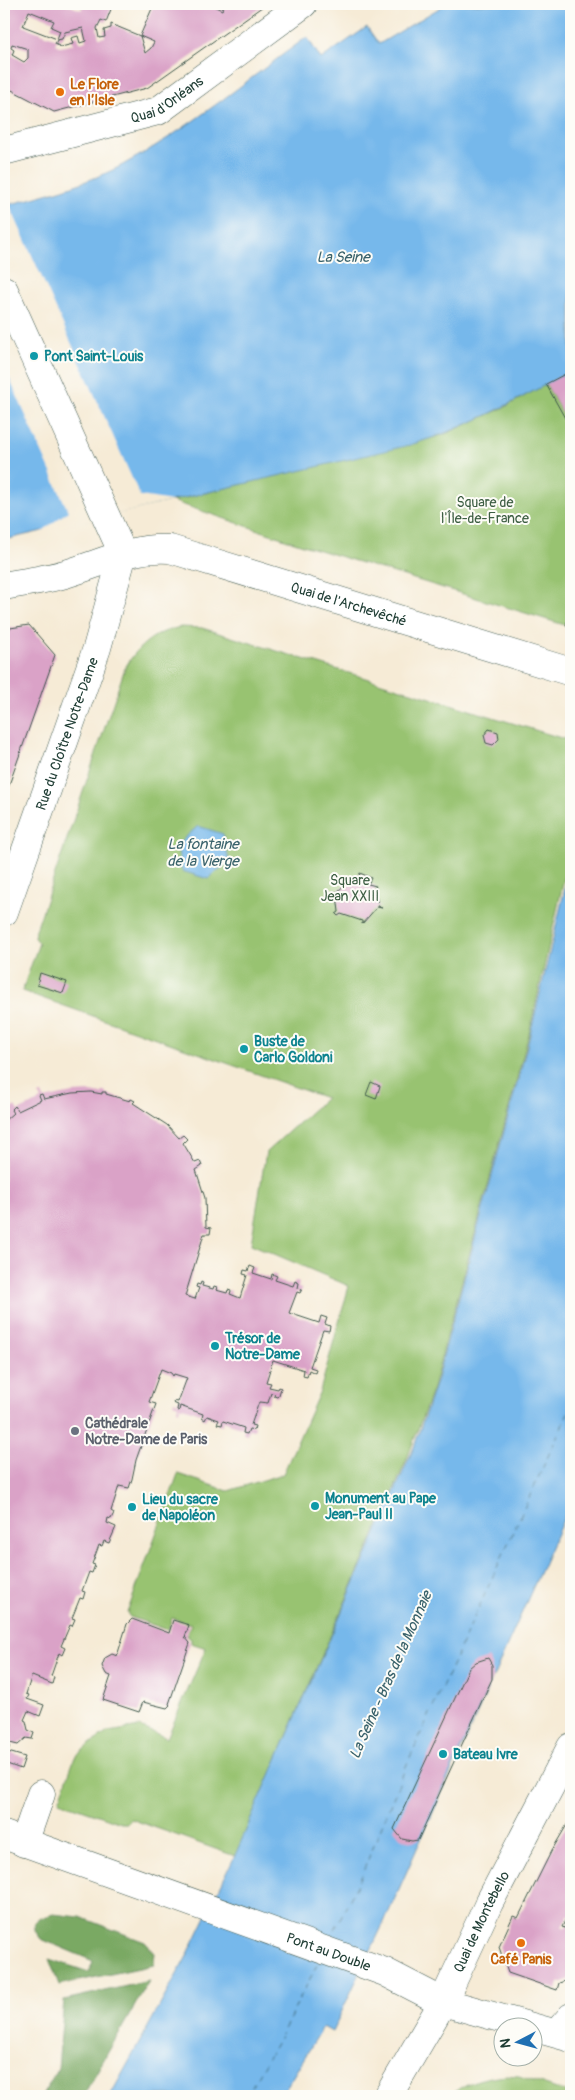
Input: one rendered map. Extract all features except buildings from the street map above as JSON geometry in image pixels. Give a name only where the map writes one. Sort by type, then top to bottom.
[{"type":"street","name":"Quai d'Orléans","points":[[6,150],[158,111],[303,4]]},
{"type":"street","points":[[4,290],[123,554]]},
{"type":"street","name":"Quai de l'Archevêché","points":[[4,586],[65,574],[123,554],[156,548],[170,549],[571,672]]},
{"type":"street","name":"Rue du Cloître Notre-Dame","points":[[4,912],[97,648],[123,554]]},
{"type":"street","name":"Quai de Montebello","points":[[388,2096],[443,2002],[489,1903],[571,1747]]},
{"type":"street","points":[[14,1839],[41,1794]]},
{"type":"street","name":"Pont au Double","points":[[14,1839],[385,1972],[443,2002],[566,2029]]},
{"type":"green space","name":"Square de l'Île-de-France","points":[[546,384],[571,429],[571,627],[306,546],[172,501],[443,435],[505,407]]},
{"type":"green space","name":"Square Jean XXIII","points":[[181,627],[202,628],[571,741],[571,848],[529,1034],[433,1388],[407,1459],[235,1856],[131,1819],[128,1823],[121,1823],[59,1801],[75,1757],[108,1732],[140,1727],[167,1738],[206,1648],[191,1643],[191,1639],[187,1636],[191,1624],[172,1618],[168,1630],[130,1617],[127,1613],[178,1474],[228,1491],[283,1474],[320,1391],[349,1286],[251,1244],[266,1152],[326,1098],[22,991],[39,943],[34,936],[125,668],[148,641],[163,632]]},
{"type":"green space","points":[[53,1914],[80,1917],[145,1942],[155,1953],[154,1965],[59,1985],[49,1959],[89,1972],[93,1961],[41,1939],[35,1931],[35,1923],[41,1918]]},
{"type":"green space","points":[[149,1981],[83,2096],[42,2096],[58,2068],[64,2000]]},
{"type":"green space","points":[[506,2075],[519,2076],[571,2094],[571,2096],[451,2096],[469,2083]]},
{"type":"water","name":"La Seine","points":[[446,4],[571,4],[571,371],[473,421],[410,445],[4,540],[4,206],[48,194],[119,167],[192,122],[307,37],[321,59],[367,27],[379,44]]},
{"type":"water","name":"La fontaine de la Vierge","points":[[198,826],[223,834],[229,861],[208,879],[182,871],[177,845]]},
{"type":"water","name":"La Seine - Bras de la Monnaie","points":[[571,863],[571,1502],[387,1916],[332,2032],[323,2027],[281,2096],[110,2096],[186,1958],[232,1862],[414,1447],[436,1382],[529,1039]]},
{"type":"pier","name":"Pont Saint-Louis","points":[[8,202],[140,496],[172,501],[40,533],[68,511],[4,366],[4,203]]},
{"type":"ferry route","points":[[330,1939],[360,1879],[407,1764],[571,1406]]},
{"type":"ferry route","points":[[246,2096],[287,2024],[318,1963]]},
{"type":"place","name":"Le Flore en l’Isle","points":[[60,92]]},
{"type":"place","name":"Pont Saint-Louis","points":[[34,356]]},
{"type":"place","name":"Buste de Carlo Goldoni","points":[[244,1049]]},
{"type":"place","name":"Trésor de Notre-Dame","points":[[215,1346]]},
{"type":"place","name":"Cathédrale Notre-Dame de Paris","points":[[75,1431]]},
{"type":"place","name":"Monument au Pape Jean-Paul II","points":[[315,1506]]},
{"type":"place","name":"Lieu du sacre de Napoléon","points":[[132,1507]]},
{"type":"place","name":"Bateau Ivre","points":[[443,1754]]},
{"type":"place","name":"Café Panis","points":[[521,1943]]}]
